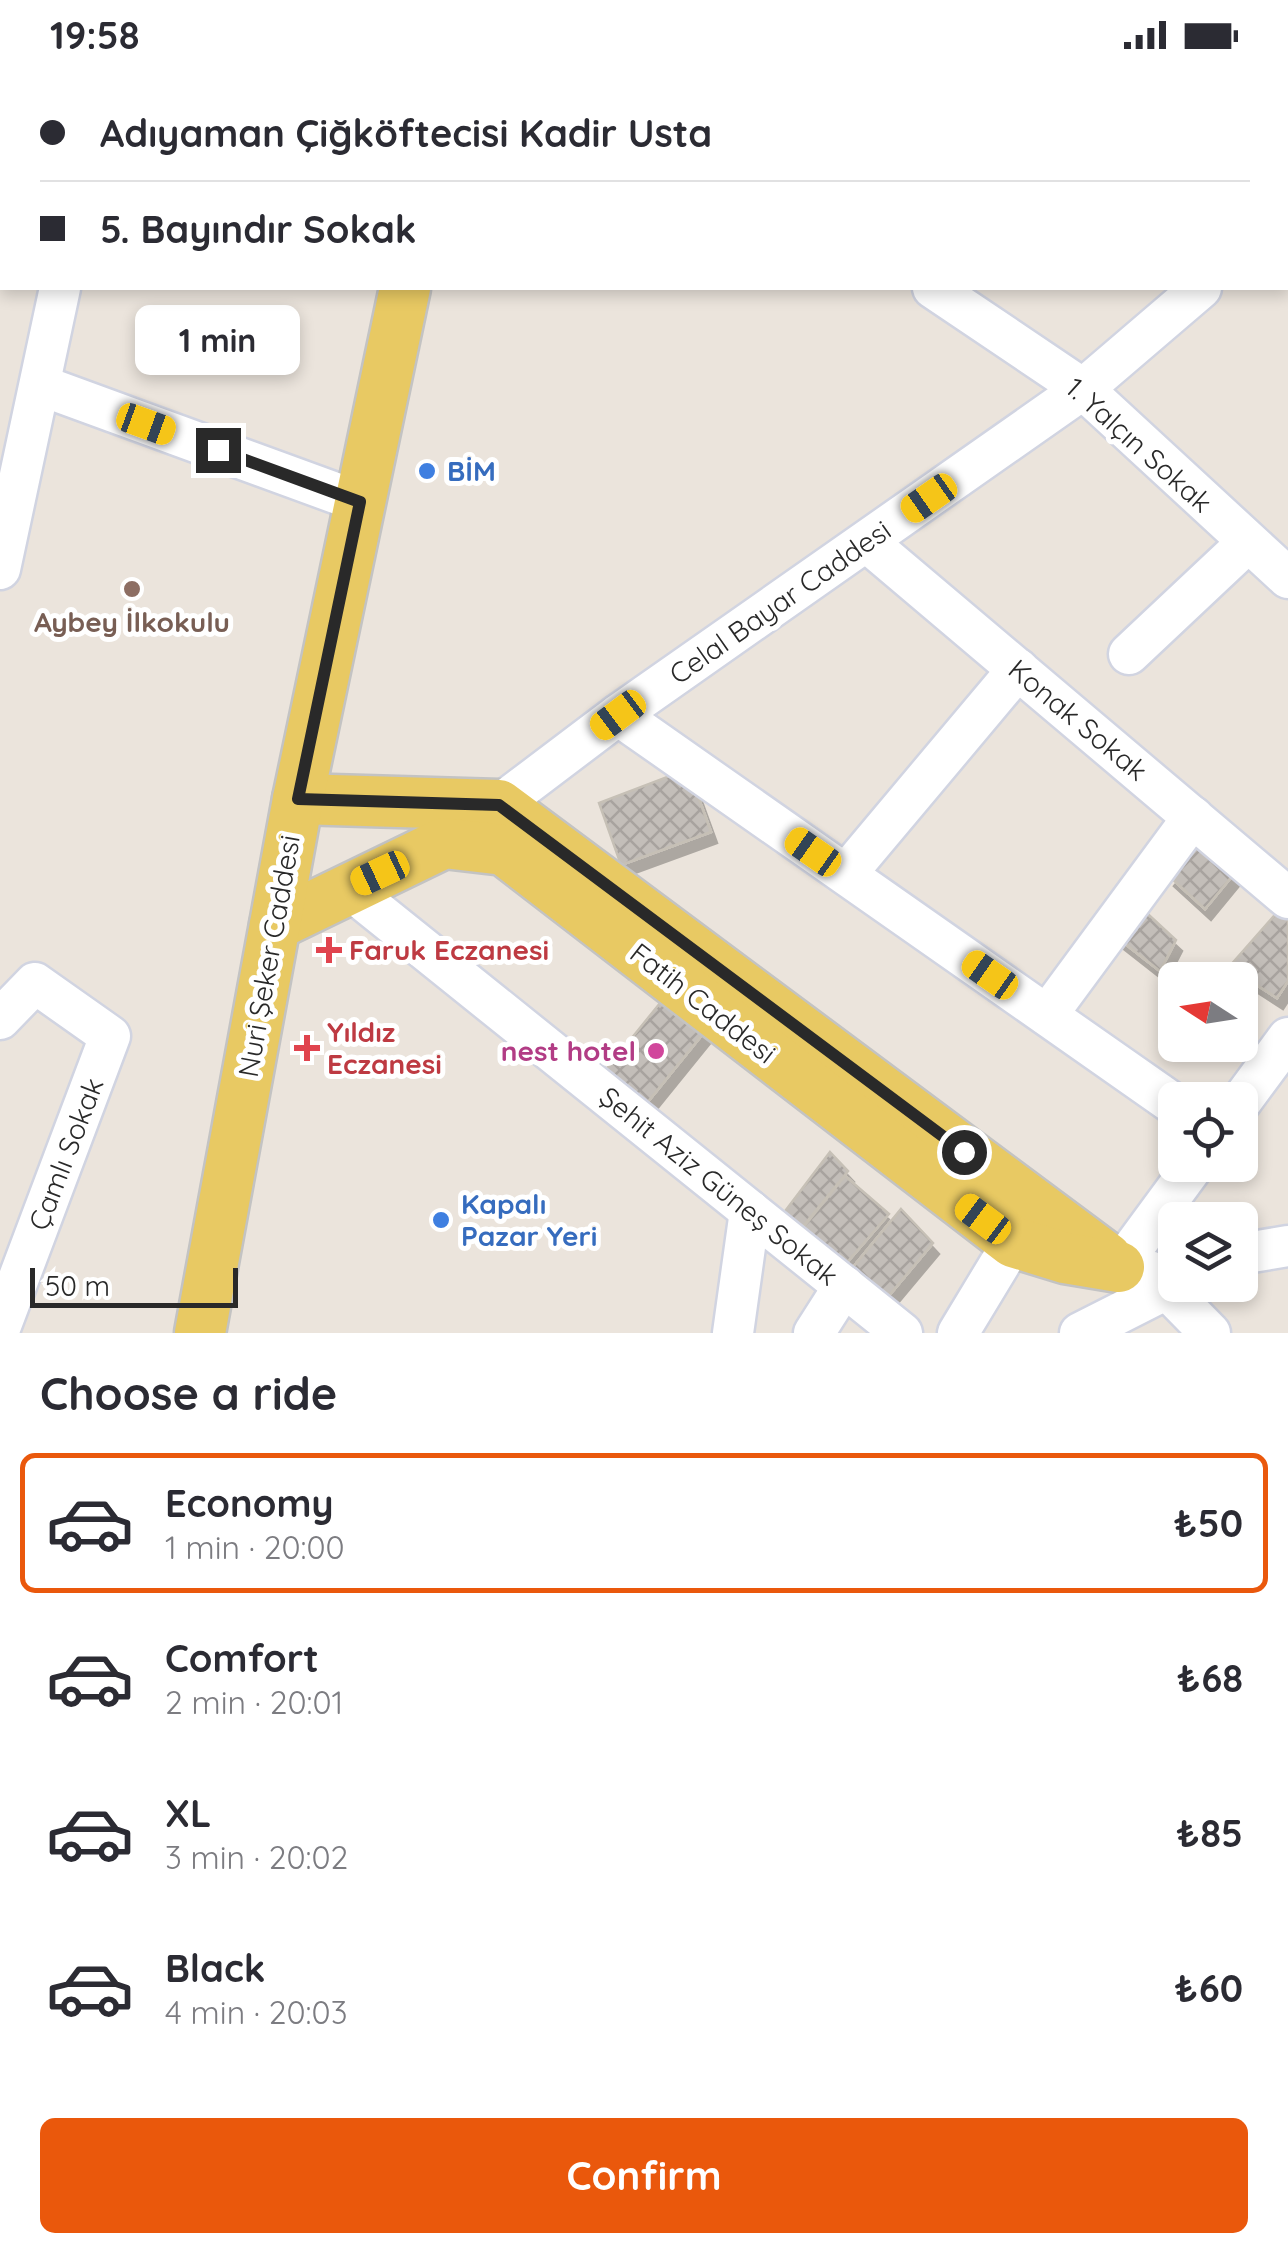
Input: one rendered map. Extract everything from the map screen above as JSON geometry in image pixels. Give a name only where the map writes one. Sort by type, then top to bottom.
[{"type":"main road","name":"Nuri Şeker Caddesi","points":[[200,1333],[298,799],[406,290]]},
{"type":"main road","points":[[298,799],[499,805]]},
{"type":"main road","name":"Fatih Caddesi","points":[[499,805],[1152,1272]]},
{"type":"main road","name":"Fatih Caddesi","points":[[275,925],[444,842],[504,850],[1013,1242],[1064,1258],[1152,1272]]},
{"type":"street","points":[[0,569],[60,290]]},
{"type":"street","name":"1. Yalçın Sokak","points":[[936,290],[1083,389],[1288,578]]},
{"type":"street","name":"Celal Bayar Caddesi","points":[[499,805],[618,715],[1083,389],[1199,290]]},
{"type":"street","points":[[40,385],[360,502]]},
{"type":"street","name":"Konak Sokak","points":[[867,542],[1288,898]]},
{"type":"street","points":[[1129,654],[1247,543]]},
{"type":"street","points":[[846,874],[1018,669]]},
{"type":"street","points":[[618,715],[1158,1092]]},
{"type":"street","points":[[1048,1015],[1193,817]]},
{"type":"street","name":"Şehit Aziz Güneş Sokak","points":[[348,888],[902,1333]]},
{"type":"street","name":"Çamlı Sokak","points":[[0,1019],[35,983],[110,1036],[0,1328]]},
{"type":"street","points":[[1256,1082],[1288,1038]]},
{"type":"street","points":[[1080,1333],[1152,1272],[1187,1182]]},
{"type":"street","points":[[732,1333],[750,1211]]},
{"type":"street","points":[[958,1333],[1013,1242]]},
{"type":"street","points":[[1258,1251],[1288,1246]]},
{"type":"street","points":[[1152,1272],[1210,1333]]},
{"type":"street","points":[[814,1333],[844,1286]]},
{"type":"building","points":[[688,769],[711,832],[621,865],[599,803]]},
{"type":"building","points":[[1194,842],[1233,875],[1205,909],[1168,875]]},
{"type":"building","points":[[1137,904],[1176,940],[1165,962],[1158,962],[1158,969],[1114,935]]},
{"type":"building","points":[[1281,908],[1288,916],[1288,981],[1277,998],[1258,986],[1258,962],[1233,962]]},
{"type":"building","name":"nest hotel","points":[[665,997],[706,1030],[646,1104],[605,1071]]},
{"type":"building","points":[[830,1152],[848,1171],[799,1231],[783,1214]]},
{"type":"building","points":[[845,1176],[889,1214],[836,1275],[794,1239]]},
{"type":"building","points":[[901,1209],[933,1243],[881,1305],[845,1277]]},
{"type":"place","name":"BİM","points":[[427,471]]},
{"type":"place","name":"Aybey İlkokulu","points":[[132,589]]},
{"type":"place","name":"Faruk Eczanesi","points":[[329,950]]},
{"type":"place","name":"Yıldız Eczanesi","points":[[307,1048]]},
{"type":"place","name":"nest hotel","points":[[656,1051]]},
{"type":"place","name":"Kapalı Pazar Yeri","points":[[441,1220]]},
{"type":"route","points":[[218,450],[360,502],[298,799],[499,805],[964,1152]]}]
